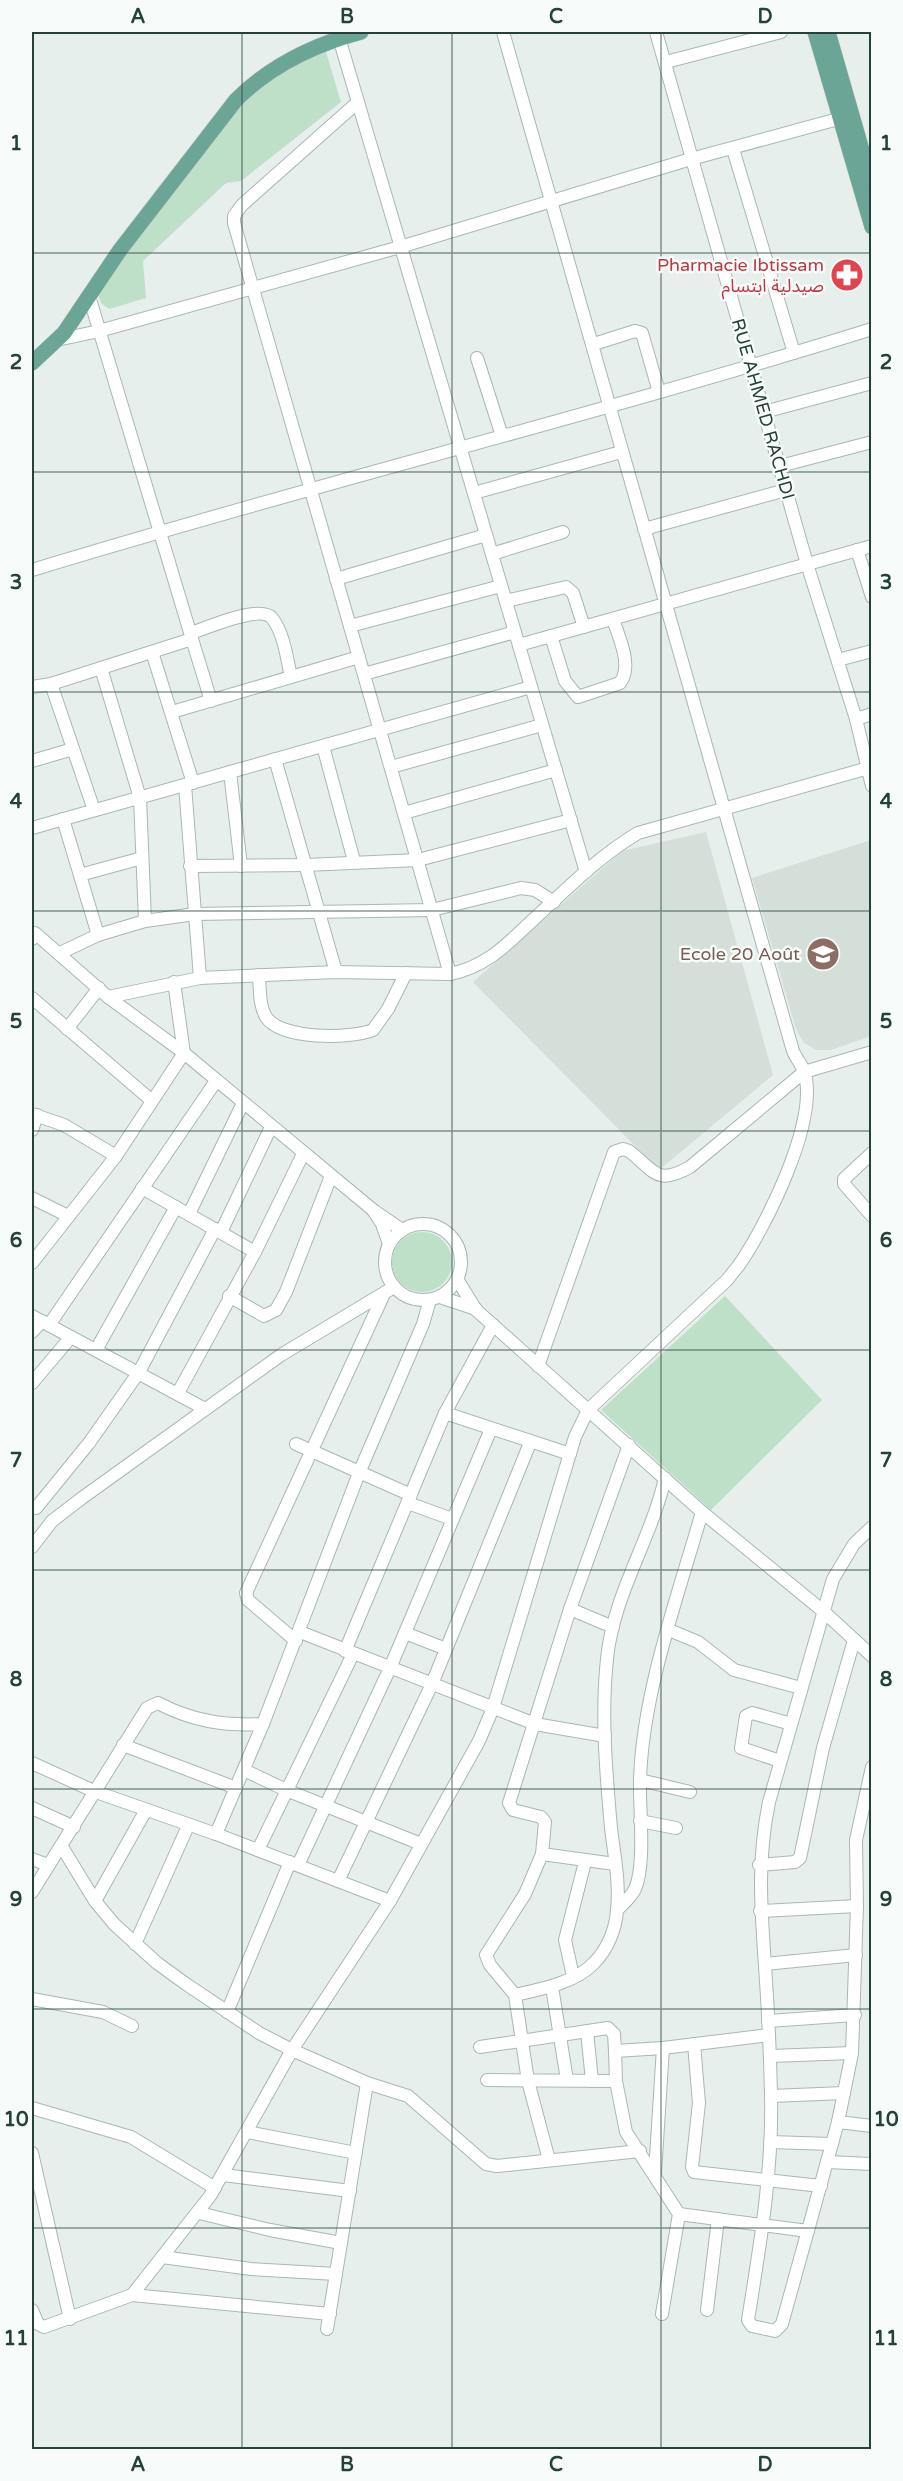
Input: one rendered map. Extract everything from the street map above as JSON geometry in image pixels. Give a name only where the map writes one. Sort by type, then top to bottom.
[{"type":"main road","points":[[32,363],[57,340],[120,250],[236,100],[268,72],[304,52],[360,32]]},
{"type":"main road","points":[[816,32],[846,117],[859,137],[872,185]]},
{"type":"main road","points":[[828,32],[846,117]]},
{"type":"main road","points":[[859,137],[872,227]]},
{"type":"street","points":[[132,2295],[199,2213],[215,2188],[292,2050],[390,1901],[474,1750],[493,1707],[570,1454],[588,1410],[727,1280],[748,1252],[777,1194],[801,1136],[807,1099],[804,1072],[793,1051],[621,452],[612,405],[503,32]]},
{"type":"street","name":"RUE AHMED RACHDI","points":[[656,32],[807,564],[856,719],[872,786]]},
{"type":"street","points":[[666,62],[781,32]]},
{"type":"street","points":[[339,38],[586,872]]},
{"type":"street","points":[[358,102],[237,211],[234,224],[450,974]]},
{"type":"street","points":[[57,340],[99,331],[400,247],[691,159],[846,117]]},
{"type":"street","points":[[733,149],[794,353]]},
{"type":"street","points":[[89,296],[211,701]]},
{"type":"street","points":[[32,570],[158,531],[311,491],[872,329]]},
{"type":"street","points":[[594,344],[635,331],[642,333],[658,392]]},
{"type":"street","points":[[477,358],[502,436]]},
{"type":"street","points":[[764,412],[872,383]]},
{"type":"street","points":[[780,466],[872,442]]},
{"type":"street","points":[[474,493],[621,452]]},
{"type":"street","points":[[644,529],[786,490]]},
{"type":"street","points":[[492,554],[563,532]]},
{"type":"street","points":[[336,579],[486,535]]},
{"type":"street","points":[[519,645],[872,546]]},
{"type":"street","points":[[857,550],[872,597]]},
{"type":"street","points":[[350,626],[501,586]]},
{"type":"street","points":[[506,601],[566,587],[573,593],[584,627]]},
{"type":"street","points":[[32,687],[51,684],[152,652],[249,614],[263,613],[273,619],[291,677]]},
{"type":"street","points":[[551,636],[568,687],[578,697],[586,695],[620,683],[626,674],[626,665],[613,619]]},
{"type":"street","points":[[364,674],[515,632]]},
{"type":"street","points":[[838,660],[872,651]]},
{"type":"street","points":[[152,652],[172,712],[189,784],[190,866],[200,978]]},
{"type":"street","points":[[172,712],[359,657]]},
{"type":"street","points":[[101,668],[140,798],[145,921]]},
{"type":"street","points":[[51,684],[94,810]]},
{"type":"street","points":[[32,828],[531,687]]},
{"type":"street","points":[[856,719],[872,714]]},
{"type":"street","points":[[391,767],[542,725]]},
{"type":"street","points":[[323,746],[354,861]]},
{"type":"street","points":[[32,762],[73,749]]},
{"type":"street","points":[[275,759],[336,972]]},
{"type":"street","points":[[67,1029],[103,992],[200,978],[336,972],[450,974],[481,964],[499,952],[607,853],[638,833],[869,768]]},
{"type":"street","points":[[404,813],[556,770]]},
{"type":"street","points":[[230,772],[241,866]]},
{"type":"street","points":[[63,819],[98,935]]},
{"type":"street","points":[[190,866],[306,865],[354,861],[418,860],[570,819]]},
{"type":"street","points":[[80,875],[142,858]]},
{"type":"street","points":[[60,953],[98,935],[145,921],[195,914],[432,910],[521,888],[535,890],[554,902]]},
{"type":"street","points":[[32,932],[60,953],[103,992],[184,1053],[303,1154],[402,1230]]},
{"type":"street","points":[[259,975],[262,1007],[273,1025],[287,1032],[350,1035],[373,1030],[380,1022],[406,973]]},
{"type":"street","points":[[34,1256],[116,1156],[184,1053],[174,982]]},
{"type":"street","points":[[32,998],[151,1100]]},
{"type":"street","points":[[538,1366],[614,1152],[623,1149],[629,1151],[655,1174],[662,1177],[673,1176],[690,1167],[804,1072],[872,1052]]},
{"type":"street","points":[[32,1332],[142,1188],[216,1081]]},
{"type":"street","points":[[189,1214],[243,1103]]},
{"type":"street","points":[[32,1130],[34,1115],[70,1128],[116,1156]]},
{"type":"street","points":[[52,1521],[34,1506],[89,1443],[139,1372],[218,1231],[271,1127]]},
{"type":"street","points":[[872,1153],[844,1179],[844,1184],[872,1216]]},
{"type":"street","points":[[178,1393],[255,1252],[303,1154]]},
{"type":"street","points":[[229,1296],[264,1316],[276,1310],[286,1292],[332,1176]]},
{"type":"street","points":[[142,1188],[255,1252]]},
{"type":"street","points":[[32,1198],[68,1216]]},
{"type":"street","points":[[96,1350],[176,1207]]},
{"type":"street","points":[[373,1210],[382,1224],[389,1244],[385,1266],[394,1287],[404,1295],[416,1300],[435,1298],[476,1310]]},
{"type":"street","points":[[216,1834],[298,1637],[359,1473],[423,1324],[435,1298],[457,1279],[461,1267],[461,1254],[456,1242],[447,1232],[436,1226],[423,1223],[402,1230],[389,1244]]},
{"type":"street","points":[[457,1279],[476,1310],[702,1512],[823,1611],[872,1656]]},
{"type":"street","points":[[32,1547],[52,1521],[281,1354],[383,1296],[394,1287]]},
{"type":"street","points":[[383,1296],[314,1452],[246,1593],[248,1600],[298,1637],[349,1652],[535,1724],[605,1736]]},
{"type":"street","points":[[41,1320],[205,1409]]},
{"type":"street","points":[[258,1850],[349,1652],[445,1413],[493,1325]]},
{"type":"street","points":[[32,1383],[71,1337]]},
{"type":"street","points":[[445,1413],[530,1443],[570,1454]]},
{"type":"street","points":[[227,2013],[294,1863],[326,1806],[390,1668],[491,1429]]},
{"type":"street","points":[[338,1881],[432,1684],[530,1443]]},
{"type":"street","points":[[296,1444],[452,1519]]},
{"type":"street","points":[[549,2160],[528,2081],[515,1995],[490,1965],[486,1955],[525,1893],[542,1854],[545,1822],[541,1817],[513,1810],[509,1803],[570,1609],[629,1445]]},
{"type":"street","points":[[515,1995],[552,1987],[589,1967],[603,1952],[612,1934],[617,1910],[605,1736],[607,1659],[622,1595],[658,1508],[665,1478]]},
{"type":"street","points":[[617,1910],[629,1898],[639,1874],[640,1780],[644,1737],[669,1630],[702,1512]]},
{"type":"street","points":[[872,1527],[854,1544],[833,1579],[780,1761],[762,1836],[759,1865],[760,1911],[770,2056],[770,2142],[763,2224],[748,2320],[752,2326],[775,2331],[782,2324],[832,2145],[852,2053],[857,1906],[856,1834],[872,1767]]},
{"type":"street","points":[[570,1609],[613,1627]]},
{"type":"street","points":[[669,1630],[698,1642],[734,1670],[801,1688]]},
{"type":"street","points":[[405,1633],[446,1649]]},
{"type":"street","points":[[759,1865],[795,1862],[800,1858],[823,1748],[854,1640]]},
{"type":"street","points":[[32,1892],[147,1708],[158,1703],[179,1714],[206,1721],[231,1725],[263,1724]]},
{"type":"street","points":[[780,1761],[741,1748],[746,1716],[752,1713],[791,1724]]},
{"type":"street","points":[[123,1745],[236,1788]]},
{"type":"street","points":[[32,1763],[96,1792],[216,1834],[390,1901]]},
{"type":"street","points":[[244,1770],[285,1790],[421,1844]]},
{"type":"street","points":[[640,1780],[690,1792]]},
{"type":"street","points":[[32,1808],[74,1827]]},
{"type":"street","points":[[95,1901],[146,1810]]},
{"type":"street","points":[[640,1821],[676,1828]]},
{"type":"street","points":[[135,1944],[188,1826]]},
{"type":"street","points":[[62,1847],[95,1901],[135,1944],[227,2013],[292,2050],[368,2083],[408,2096],[486,2164],[497,2166],[640,2151]]},
{"type":"street","points":[[542,1854],[585,1862],[615,1864]]},
{"type":"street","points":[[32,1859],[48,1865]]},
{"type":"street","points":[[573,1976],[565,1940],[585,1862]]},
{"type":"street","points":[[760,1911],[857,1906]]},
{"type":"street","points":[[765,1964],[856,1954]]},
{"type":"street","points":[[552,1987],[567,2080]]},
{"type":"street","points":[[32,1999],[103,2012],[132,2026]]},
{"type":"street","points":[[768,2021],[855,2015]]},
{"type":"street","points":[[480,2047],[609,2028],[614,2034],[616,2081],[623,2124],[679,2214],[662,2314]]},
{"type":"street","points":[[587,2031],[592,2080]]},
{"type":"street","points":[[615,2051],[663,2049],[769,2035]]},
{"type":"street","points":[[694,2044],[699,2103],[692,2169],[696,2172],[820,2186]]},
{"type":"street","points":[[655,2173],[663,2049]]},
{"type":"street","points":[[770,2056],[852,2053]]},
{"type":"street","points":[[487,2080],[616,2081]]},
{"type":"street","points":[[327,2329],[368,2083]]},
{"type":"street","points":[[771,2096],[844,2093]]},
{"type":"street","points":[[32,2108],[130,2136],[215,2188]]},
{"type":"street","points":[[838,2122],[872,2126]]},
{"type":"street","points":[[247,2132],[356,2153]]},
{"type":"street","points":[[770,2142],[832,2145]]},
{"type":"street","points":[[32,2153],[70,2319]]},
{"type":"street","points":[[827,2162],[872,2164]]},
{"type":"street","points":[[223,2175],[350,2191]]},
{"type":"street","points":[[199,2213],[261,2229],[341,2243]]},
{"type":"street","points":[[679,2214],[808,2231]]},
{"type":"street","points":[[707,2310],[717,2218]]},
{"type":"street","points":[[162,2258],[251,2269],[336,2274]]},
{"type":"street","points":[[32,2310],[41,2326],[70,2319],[132,2295],[330,2314]]},
{"type":"shaded area","points":[[706,832],[773,1075],[659,1170],[473,982],[622,851]]},
{"type":"shaded area","name":"Ecole 20 Août","points":[[871,840],[871,1036],[831,1050],[816,1050],[804,1043],[796,1029],[752,878]]},
{"type":"green space","points":[[326,52],[341,102],[241,181],[226,183],[143,261],[146,298],[109,309],[101,303],[95,287],[251,90],[291,64]]},
{"type":"green space","points":[[416,1232],[428,1232],[439,1237],[447,1245],[452,1262],[450,1274],[439,1287],[428,1292],[416,1292],[405,1287],[397,1279],[392,1268],[392,1256],[397,1245],[405,1237]]},
{"type":"green space","points":[[725,1296],[822,1400],[711,1510],[601,1410]]},
{"type":"place","name":"Pharmacie Ibtissam صيدلية ابتسام","points":[[847,275]]},
{"type":"place","name":"Ecole 20 Août","points":[[823,954]]}]
